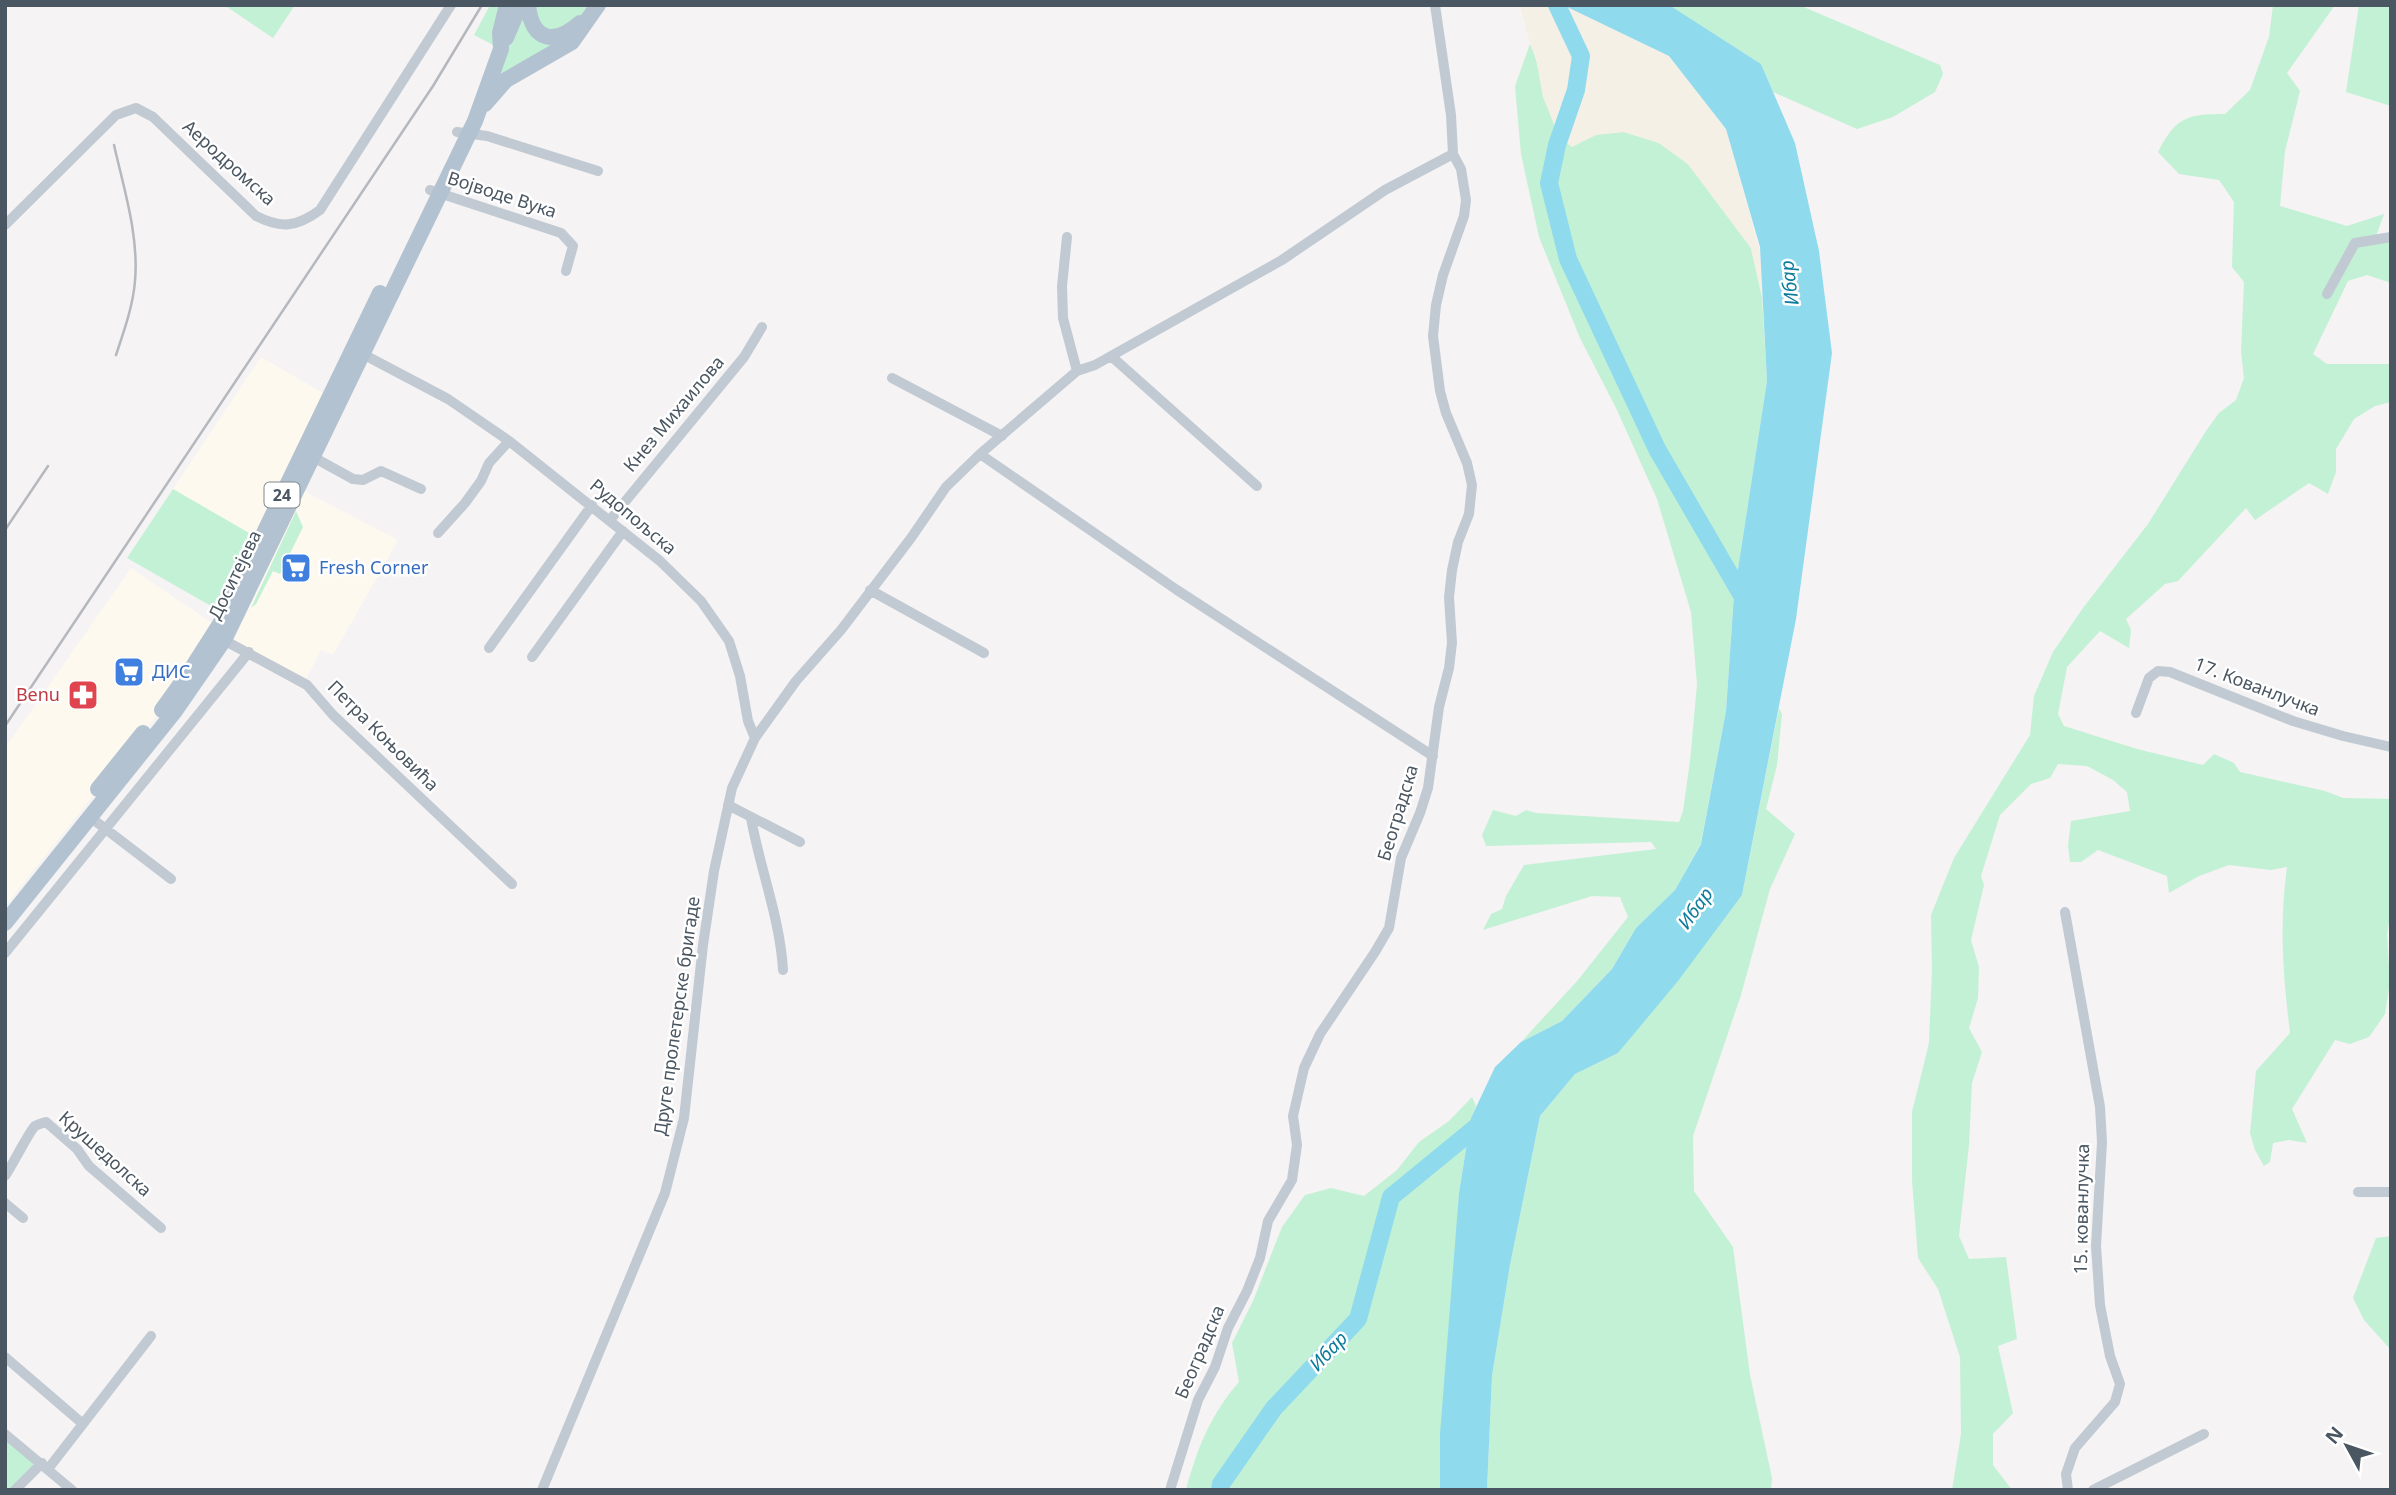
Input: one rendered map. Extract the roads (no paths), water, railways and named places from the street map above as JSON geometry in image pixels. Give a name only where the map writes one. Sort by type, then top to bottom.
[{"type":"main road","points":[[501,49],[500,33],[507,5]]},
{"type":"main road","name":"Доситејева","points":[[5,906],[219,637],[467,129],[520,5]]},
{"type":"main road","points":[[528,5],[534,30],[543,36],[554,37],[573,30],[597,5]]},
{"type":"main road","points":[[467,129],[506,80],[572,42],[597,5]]},
{"type":"main road","name":"Доситејева","points":[[5,923],[175,711],[219,637],[313,457],[358,351]]},
{"type":"street","name":"Аеродромска","points":[[5,225],[116,115],[136,108],[153,117],[256,216],[273,224],[293,224],[307,219],[320,211],[451,5]]},
{"type":"street","name":"Београдска","points":[[1170,1490],[1198,1399],[1215,1367],[1228,1328],[1260,1258],[1268,1221],[1292,1180],[1297,1145],[1293,1116],[1304,1068],[1320,1034],[1376,953],[1389,928],[1401,858],[1420,813],[1433,757],[1439,707],[1449,668],[1452,643],[1452,570],[1458,542],[1469,514],[1472,485],[1467,463],[1446,413],[1440,391],[1433,335],[1443,275],[1464,216],[1466,200],[1461,169],[1453,154],[1451,115],[1434,5]]},
{"type":"street","points":[[467,129],[598,172]]},
{"type":"street","points":[[755,738],[796,681],[841,630],[946,487],[1077,371],[1095,365],[1282,260],[1385,190],[1453,154]]},
{"type":"street","name":"Војводе Вука","points":[[435,192],[561,233],[573,246],[566,271]]},
{"type":"street","points":[[1068,237],[1062,286],[1063,318],[1077,371]]},
{"type":"street","points":[[2327,294],[2355,243],[2391,237]]},
{"type":"street","name":"Кнез Михаилова","points":[[610,520],[744,357],[762,327]]},
{"type":"street","name":"Рудопољска","points":[[358,351],[448,400],[509,441],[660,561],[701,601],[729,640],[740,676],[748,721],[755,738]]},
{"type":"street","points":[[1111,356],[1257,486]]},
{"type":"street","points":[[892,378],[1002,436]]},
{"type":"street","points":[[438,533],[465,503],[481,481],[489,463],[509,441]]},
{"type":"street","points":[[981,454],[1177,590],[1433,757]]},
{"type":"street","points":[[313,457],[354,479],[363,480],[381,471],[421,489]]},
{"type":"street","points":[[489,648],[592,505]]},
{"type":"street","points":[[532,657],[623,531]]},
{"type":"street","points":[[870,590],[984,653]]},
{"type":"street","name":"Петра Коњовића","points":[[219,637],[309,687],[333,715],[512,884]]},
{"type":"street","points":[[5,953],[249,652]]},
{"type":"street","name":"17. Кованлучка","points":[[2136,713],[2149,678],[2158,671],[2182,677],[2293,722],[2391,747]]},
{"type":"street","name":"Друге пролетерске бригаде","points":[[542,1490],[665,1193],[684,1118],[714,871],[736,777],[755,738]]},
{"type":"street","points":[[728,805],[800,842]]},
{"type":"street","points":[[90,817],[171,879]]},
{"type":"street","points":[[751,818],[759,860],[775,915],[783,970]]},
{"type":"street","name":"15. кованлучка","points":[[2065,912],[2100,1107],[2102,1142],[2097,1270],[2100,1305],[2110,1356],[2120,1384],[2115,1402],[2075,1448],[2066,1474],[2068,1490]]},
{"type":"street","name":"Крушедолска","points":[[5,1176],[35,1126],[46,1122],[77,1149],[89,1166],[161,1228]]},
{"type":"street","points":[[2358,1192],[2391,1192]]},
{"type":"street","points":[[5,1203],[23,1218]]},
{"type":"street","points":[[15,1490],[45,1466],[83,1424],[151,1336]]},
{"type":"street","points":[[5,1357],[83,1424]]},
{"type":"street","points":[[5,1434],[72,1490]]},
{"type":"street","points":[[2093,1490],[2204,1434]]},
{"type":"water","points":[[1563,5],[1669,5],[1761,64],[1795,143],[1819,251],[1832,353],[1796,619],[1742,895],[1678,981],[1618,1053],[1575,1074],[1540,1116],[1510,1265],[1492,1376],[1487,1490],[1440,1490],[1440,1434],[1459,1193],[1471,1118],[1495,1067],[1521,1042],[1562,1021],[1612,969],[1636,928],[1675,890],[1701,844],[1726,711],[1734,595],[1767,381],[1760,247],[1726,129],[1669,56]]},
{"type":"waterway","name":"Ибар","points":[[1557,5],[1581,56],[1576,90],[1557,145],[1549,183],[1568,259],[1657,449],[1747,604]]},
{"type":"waterway","name":"Ибар","points":[[1220,1490],[1221,1484],[1274,1408],[1358,1319],[1391,1197],[1485,1120]]},
{"type":"railway","points":[[5,726],[433,86],[482,5]]},
{"type":"railway","points":[[114,145],[130,213],[136,264],[132,300],[116,355]]},
{"type":"railway","points":[[5,530],[48,466]]},
{"type":"place","name":"Fresh Corner","points":[[296,568]]},
{"type":"place","name":"ДИС","points":[[129,672]]},
{"type":"place","name":"Benu","points":[[83,695]]}]
